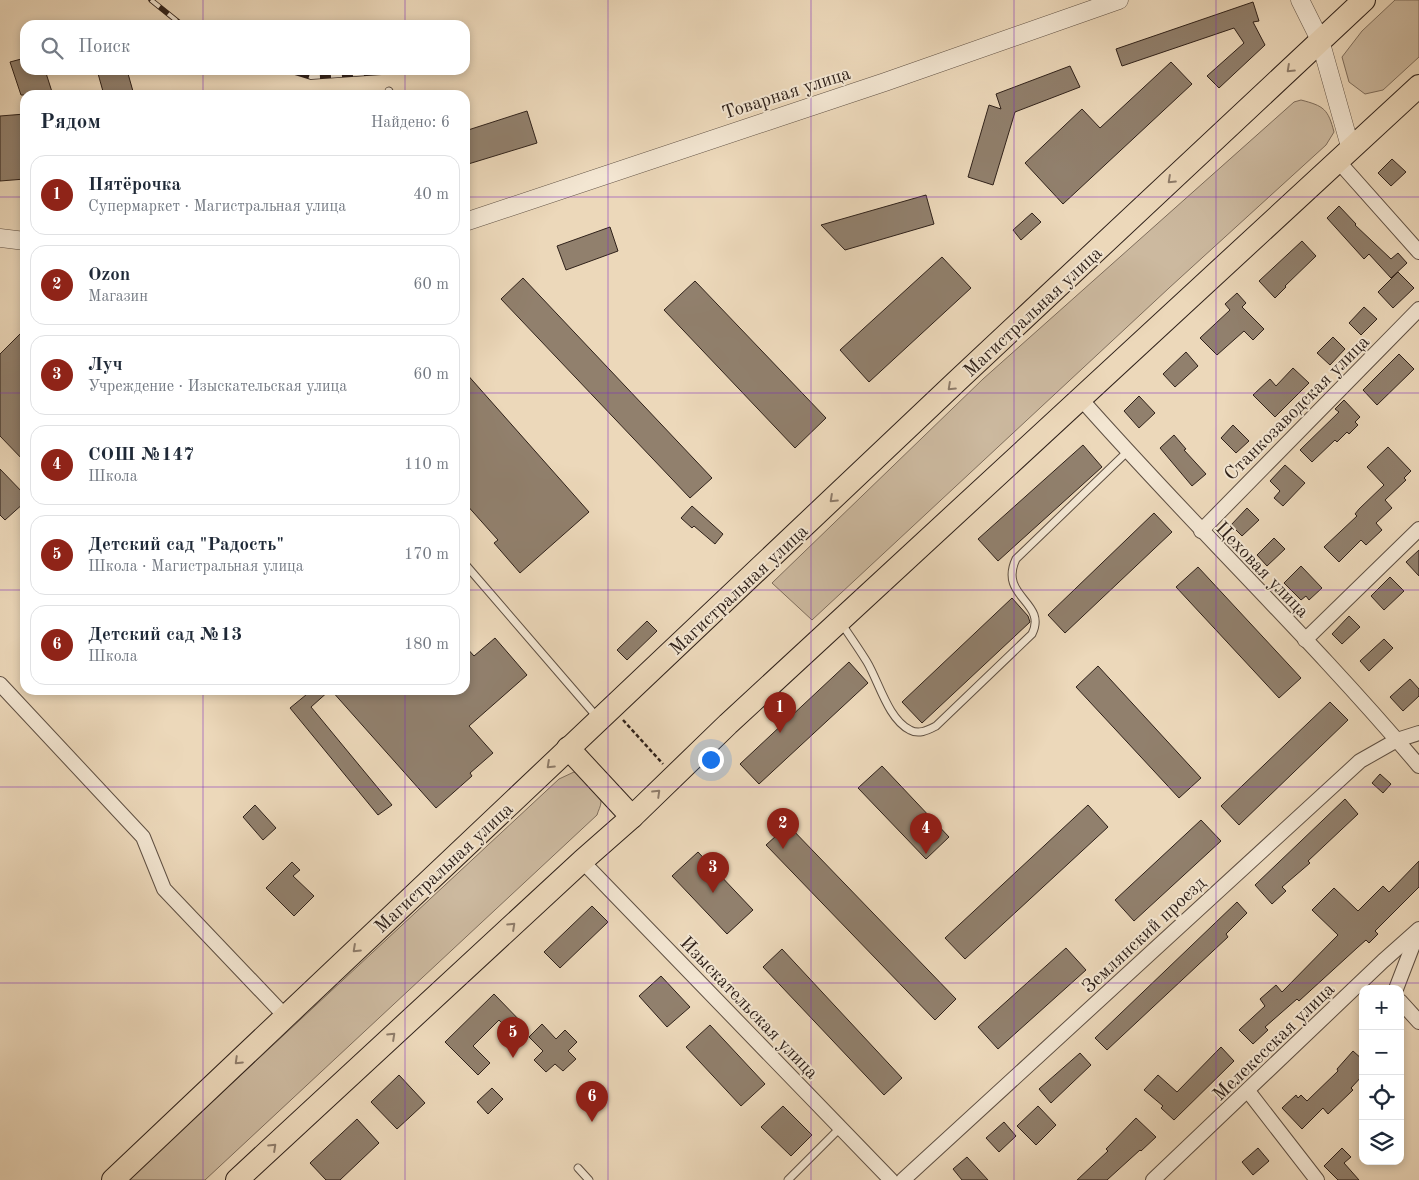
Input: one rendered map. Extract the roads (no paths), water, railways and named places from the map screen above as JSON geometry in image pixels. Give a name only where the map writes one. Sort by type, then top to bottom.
[{"type":"main road","name":"Магистральная улица","points":[[113,1180],[568,748],[1364,0]]},
{"type":"main road","points":[[237,1180],[632,817],[728,724],[1419,86]]},
{"type":"main road","points":[[568,748],[632,817]]},
{"type":"street","name":"Товарная улица","points":[[470,220],[885,82],[1119,0]]},
{"type":"street","points":[[1300,0],[1320,40],[1345,155],[1419,252]]},
{"type":"street","points":[[0,238],[20,240]]},
{"type":"street","name":"Станкозаводская улица","points":[[1201,531],[1419,309]]},
{"type":"street","name":"Цеховая улица","points":[[1081,399],[1127,452],[1305,640],[1419,766]]},
{"type":"street","points":[[1305,640],[1419,529]]},
{"type":"street","points":[[0,684],[143,837],[164,889],[285,1016]]},
{"type":"street","name":"Землянский проезд","points":[[903,1180],[1360,761],[1397,740],[1419,733]]},
{"type":"street","name":"Изыскательская улица","points":[[582,861],[891,1180]]},
{"type":"street","points":[[1398,985],[1419,930]]},
{"type":"street","name":"Мелекесская улица","points":[[1153,1180],[1383,961],[1419,930]]},
{"type":"street","points":[[1404,1005],[1419,1022]]},
{"type":"street","points":[[1248,1090],[1317,1180]]},
{"type":"lane","points":[[840,621],[868,663],[889,707],[898,719],[910,730],[917,732],[925,732],[936,726],[1032,634],[1036,626],[1035,616],[1013,585],[1012,567],[1016,559],[1127,452]]},
{"type":"lane","points":[[470,569],[605,714]]},
{"type":"lane","points":[[788,1180],[841,1127]]},
{"type":"lane","points":[[578,1168],[589,1180]]},
{"type":"railway","points":[[151,0],[176,20]]},
{"type":"railway","points":[[304,75],[311,77],[341,75]]},
{"type":"place","name":"Пятёрочка","points":[[780,733]]},
{"type":"place","name":"Ozon","points":[[783,849]]},
{"type":"place","name":"СОШ №147","points":[[926,854]]},
{"type":"place","name":"Луч","points":[[713,893]]},
{"type":"place","name":"Детский сад \"Радость\"","points":[[513,1058]]},
{"type":"place","name":"Детский сад №13","points":[[592,1122]]}]
